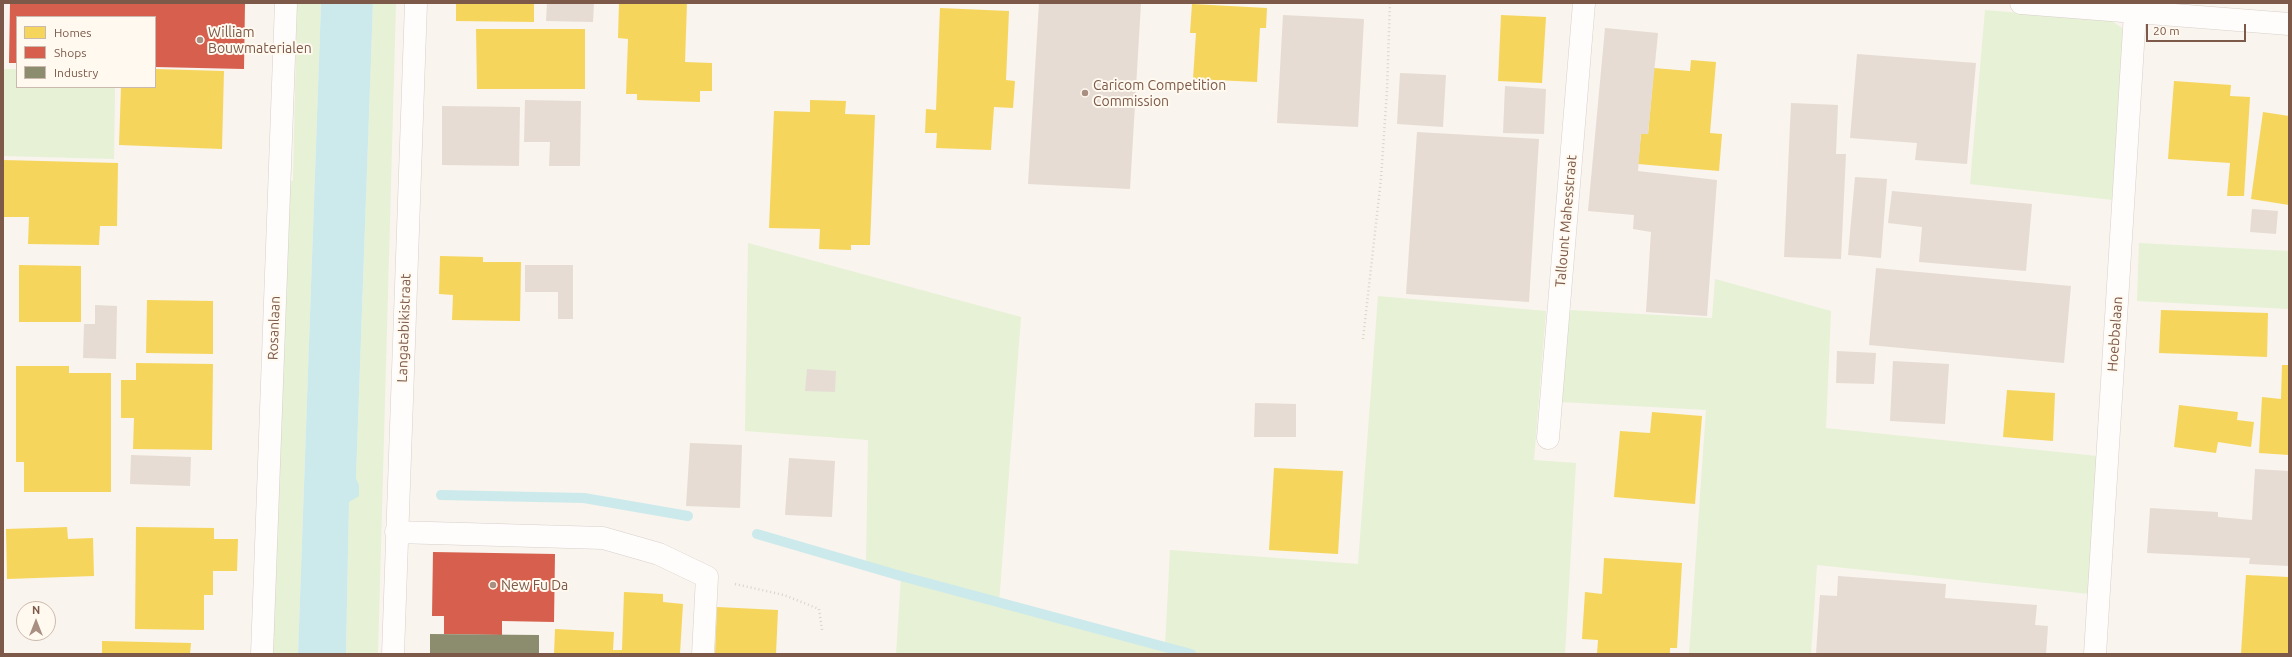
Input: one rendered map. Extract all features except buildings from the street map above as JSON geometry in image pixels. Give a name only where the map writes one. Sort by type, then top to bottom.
[{"type":"street","name":"Rosanlaan","points":[[262,654],[286,3]]},
{"type":"street","name":"Langatabikistraat","points":[[394,654],[396,532],[416,3]]},
{"type":"street","name":"Tallount Mahesstraat","points":[[1548,438],[1584,3]]},
{"type":"street","points":[[2021,3],[2289,24]]},
{"type":"street","name":"Hoebbalaan","points":[[2095,654],[2135,13]]},
{"type":"street","points":[[396,532],[603,538],[659,554],[708,577],[703,654]]},
{"type":"path","points":[[1363,339],[1381,179],[1387,90],[1390,3]]},
{"type":"path","points":[[708,577],[784,595],[819,609],[822,630]]},
{"type":"green space","points":[[297,3],[321,3],[298,654],[272,654],[285,186],[293,180]]},
{"type":"green space","points":[[373,3],[396,3],[378,654],[346,654],[349,502],[359,485],[356,478]]},
{"type":"green space","points":[[1985,10],[2112,21],[2122,28],[2124,36],[2113,200],[1970,184]]},
{"type":"green space","points":[[3,69],[16,69],[16,88],[115,88],[114,159],[3,156]]},
{"type":"green space","points":[[748,243],[1021,317],[999,603],[1165,647],[1170,550],[1358,564],[1378,296],[1546,311],[1534,460],[1576,463],[1565,654],[896,654],[901,577],[866,566],[868,440],[745,431]]},
{"type":"green space","points":[[2139,243],[2289,251],[2289,309],[2137,301]]},
{"type":"green space","points":[[1715,279],[1831,311],[1826,428],[2097,456],[2090,594],[1817,565],[1811,654],[1689,654],[1706,410],[1561,402],[1569,310],[1712,318]]},
{"type":"water","points":[[321,3],[373,3],[356,478],[359,485],[359,496],[349,502],[346,654],[298,654]]},
{"type":"waterway","points":[[441,495],[584,498],[688,516]]},
{"type":"waterway","points":[[757,534],[901,576],[1191,654]]},
{"type":"place","name":"William Bouwmaterialen","points":[[200,40]]},
{"type":"place","name":"Caricom Competition Commission","points":[[1085,93]]},
{"type":"place","name":"New Fu Da","points":[[493,585]]}]
